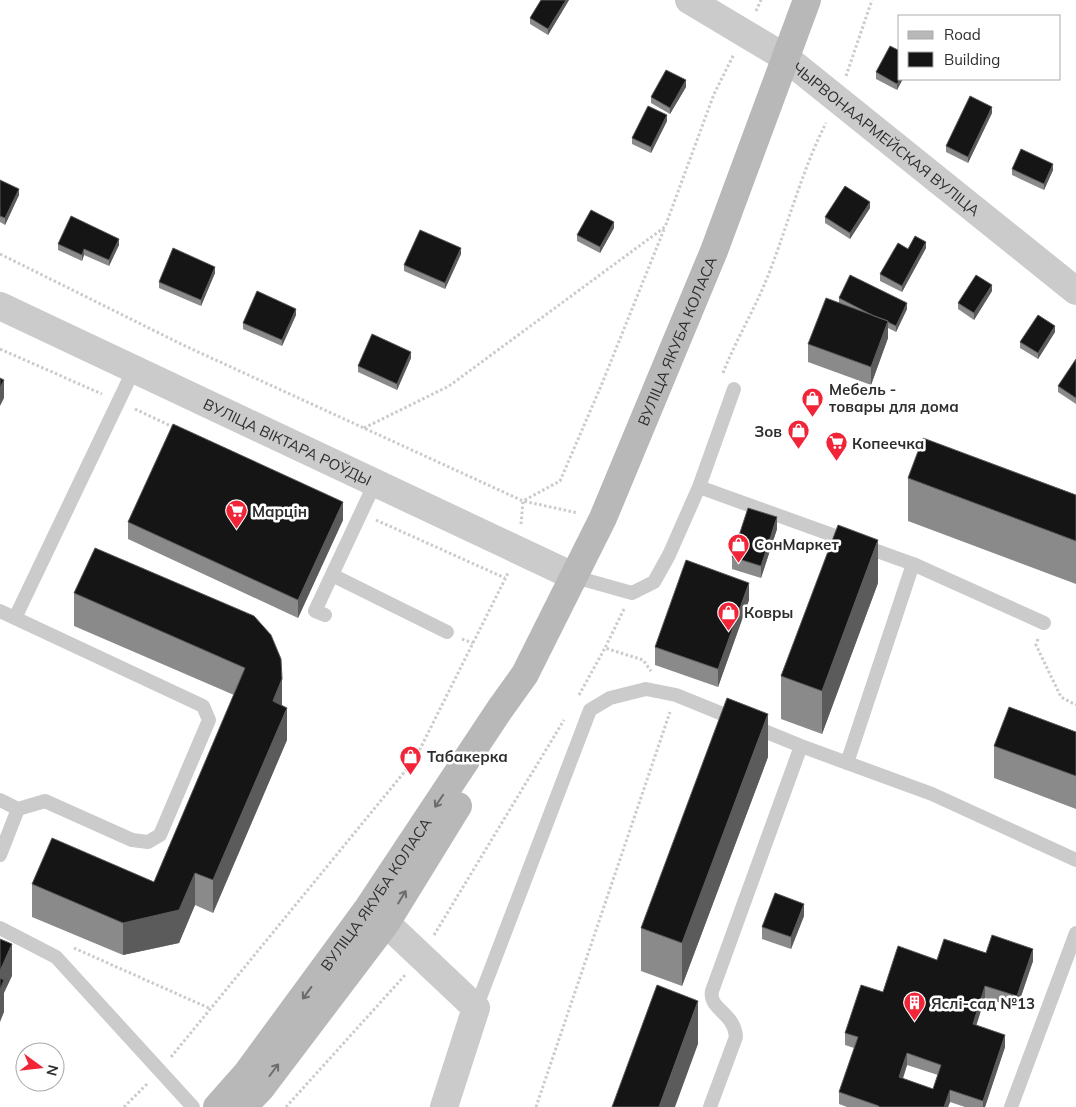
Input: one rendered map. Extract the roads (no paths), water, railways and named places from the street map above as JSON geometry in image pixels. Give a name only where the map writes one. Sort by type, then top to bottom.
[{"type":"main road","name":"ВУЛІЦА ЯКУБА КОЛАСА","points":[[217,1107],[247,1073],[368,908],[525,674],[604,518],[714,251],[807,0]]},
{"type":"main road","name":"ВУЛІЦА ЯКУБА КОЛАСА","points":[[243,1107],[261,1088],[386,923],[511,719],[525,674]]},
{"type":"street","name":"ЧЫРВОНААРМЕЙСКАЯ ВУЛІЦА","points":[[689,0],[786,58],[1076,291]]},
{"type":"street","name":"ВУЛІЦА ВІКТАРА РОЎДЫ","points":[[0,306],[575,577]]},
{"type":"street","points":[[386,923],[476,1008],[444,1107]]},
{"type":"lane","points":[[15,618],[134,369]]},
{"type":"lane","points":[[575,577],[632,593],[654,582],[669,555],[699,487],[734,389]]},
{"type":"lane","points":[[325,615],[315,611],[375,483]]},
{"type":"lane","points":[[699,487],[913,564],[1044,623]]},
{"type":"lane","points":[[847,763],[913,564]]},
{"type":"lane","points":[[332,575],[447,632]]},
{"type":"lane","points":[[0,611],[203,706],[209,720],[160,835],[148,842],[132,840],[45,801],[18,809],[0,800]]},
{"type":"lane","points":[[476,1008],[590,710],[610,698],[646,689],[676,695],[800,746],[932,794],[1076,860]]},
{"type":"lane","points":[[710,1107],[736,1038],[736,1027],[712,1002],[712,991],[800,746]]},
{"type":"lane","points":[[0,855],[18,809]]},
{"type":"lane","points":[[0,928],[56,957],[193,1107]]},
{"type":"lane","points":[[1011,1107],[1076,933]]},
{"type":"place","name":"Мебель - товары для дома","points":[[813,417]]},
{"type":"place","name":"Зов","points":[[798,450]]},
{"type":"place","name":"Копеечка","points":[[836,462]]},
{"type":"place","name":"Марцін","points":[[236,530]]},
{"type":"place","name":"СонМаркет","points":[[738,563]]},
{"type":"place","name":"Ковры","points":[[728,631]]},
{"type":"place","name":"Табакерка","points":[[411,775]]},
{"type":"place","name":"Яслі-сад №13","points":[[915,1022]]}]
